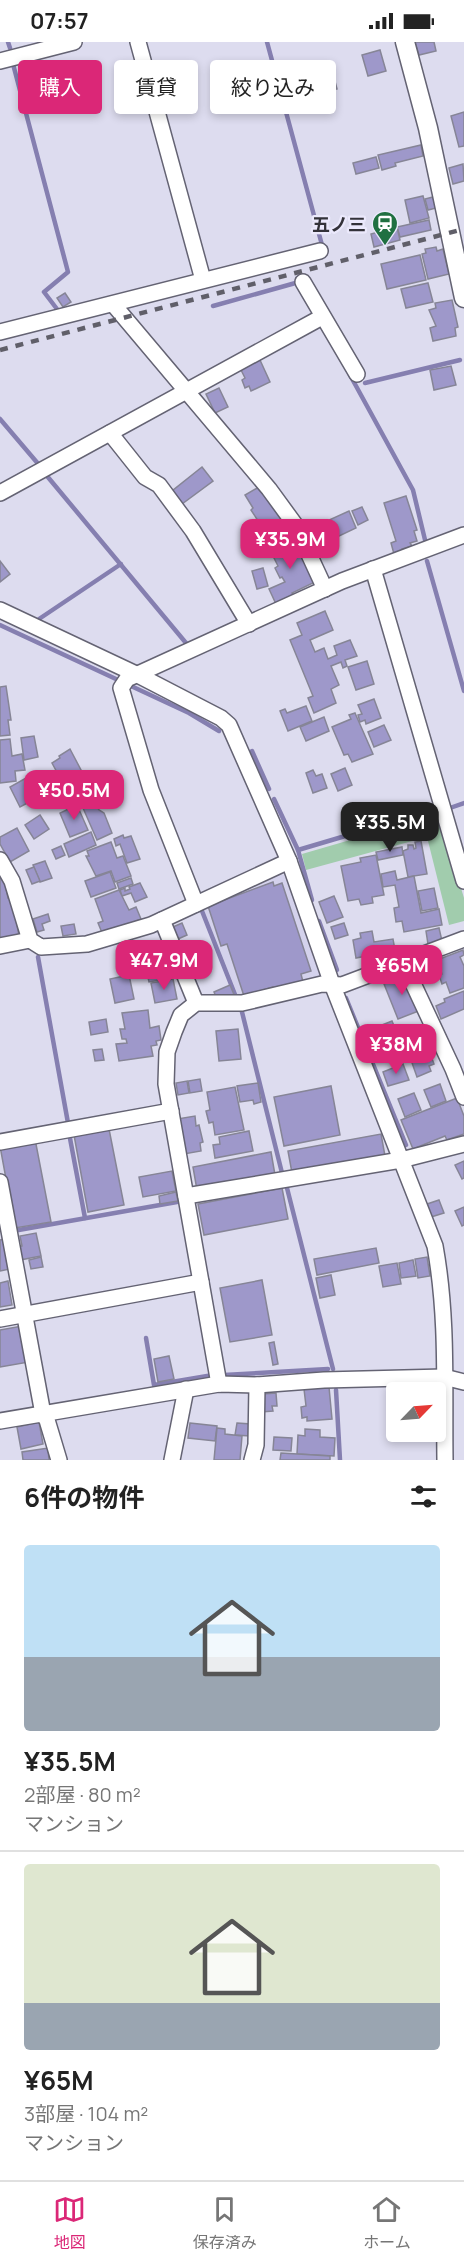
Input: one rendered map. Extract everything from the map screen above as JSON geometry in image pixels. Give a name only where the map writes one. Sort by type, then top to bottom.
[{"type":"street","points":[[0,61],[75,42]]},
{"type":"street","points":[[138,42],[203,280]]},
{"type":"street","points":[[405,42],[428,128],[464,298]]},
{"type":"street","points":[[0,332],[320,251]]},
{"type":"street","points":[[303,282],[357,374]]},
{"type":"street","points":[[113,304],[270,489],[296,526],[325,589]]},
{"type":"street","points":[[0,493],[322,317]]},
{"type":"street","points":[[110,432],[145,477],[159,485],[193,531],[249,624]]},
{"type":"street","points":[[128,680],[325,589],[464,535]]},
{"type":"street","points":[[373,569],[464,881]]},
{"type":"street","points":[[0,610],[128,680],[221,718],[229,725],[289,861],[332,984],[435,1246],[445,1329],[445,1460]]},
{"type":"street","points":[[128,680],[151,790],[196,904]]},
{"type":"street","points":[[0,860],[12,882],[30,940],[41,947],[87,944],[162,920],[289,861]]},
{"type":"street","points":[[162,920],[196,1003]]},
{"type":"street","points":[[219,1384],[166,1084],[167,1052],[181,1015],[196,1003],[242,1003],[322,984],[342,985],[464,939]]},
{"type":"street","points":[[0,946],[30,940]]},
{"type":"street","points":[[404,962],[464,1097]]},
{"type":"street","points":[[0,1142],[171,1111]]},
{"type":"street","points":[[186,1196],[401,1160],[464,1144]]},
{"type":"street","points":[[0,1182],[43,1414],[47,1420],[59,1460]]},
{"type":"street","points":[[0,1319],[201,1282]]},
{"type":"street","points":[[0,1421],[219,1384],[444,1377],[464,1382]]},
{"type":"street","points":[[252,1460],[256,1445],[258,1384]]},
{"type":"street","points":[[172,1460],[186,1389]]},
{"type":"shaded area","points":[[276,875],[284,875],[323,976],[319,981],[240,1000],[203,908]]},
{"type":"green space","points":[[439,816],[464,898],[464,921],[449,925],[427,837],[306,870],[302,854]]},
{"type":"building","points":[[415,42],[434,42],[436,51],[419,55]]},
{"type":"building","points":[[380,50],[386,71],[368,76],[362,55]]},
{"type":"building","points":[[464,112],[464,146],[459,147],[451,116]]},
{"type":"building","points":[[421,145],[423,156],[395,163],[396,166],[382,170],[378,155]]},
{"type":"building","points":[[376,157],[379,168],[356,174],[353,163]]},
{"type":"building","points":[[463,164],[464,181],[453,184],[449,168]]},
{"type":"building","points":[[423,196],[429,218],[410,223],[405,200]]},
{"type":"building","points":[[433,197],[436,208],[428,210],[425,199]]},
{"type":"building","points":[[429,220],[431,230],[400,237],[397,227]]},
{"type":"building","points":[[397,227],[400,240],[374,247],[371,234]]},
{"type":"building","points":[[436,247],[437,251],[443,249],[449,274],[428,279],[422,254],[426,253],[425,249]]},
{"type":"building","points":[[420,255],[426,280],[387,289],[381,264]]},
{"type":"building","points":[[428,283],[433,302],[406,308],[401,289]]},
{"type":"building","points":[[65,293],[71,302],[63,307],[57,298]]},
{"type":"building","points":[[452,300],[458,327],[455,328],[456,336],[433,341],[430,328],[436,326],[429,310],[436,308],[435,303]]},
{"type":"building","points":[[260,360],[270,382],[251,391],[249,386],[245,388],[242,380],[245,378],[240,368]]},
{"type":"building","points":[[451,366],[456,385],[434,390],[430,370]]},
{"type":"building","points":[[219,388],[228,407],[215,413],[206,394]]},
{"type":"building","points":[[202,467],[213,481],[182,504],[172,491]]},
{"type":"building","points":[[259,487],[266,498],[269,496],[290,524],[271,537],[251,510],[253,508],[245,495]]},
{"type":"building","points":[[406,496],[417,530],[414,531],[417,541],[410,543],[412,546],[394,554],[391,543],[396,541],[384,503]]},
{"type":"building","points":[[362,507],[368,520],[358,525],[352,511]]},
{"type":"building","points":[[349,511],[356,528],[337,537],[329,520]]},
{"type":"building","points":[[323,523],[330,537],[312,545],[305,531]]},
{"type":"building","points":[[294,537],[315,582],[292,593],[294,596],[276,604],[269,589],[285,582],[275,568],[278,566],[269,548]]},
{"type":"building","points":[[0,561],[10,574],[0,582]]},
{"type":"building","points":[[263,568],[268,586],[257,589],[252,571]]},
{"type":"building","points":[[325,611],[333,630],[310,640],[315,652],[324,648],[328,659],[337,655],[334,646],[350,640],[357,656],[345,660],[347,666],[343,668],[341,662],[331,666],[339,685],[331,689],[336,703],[314,713],[308,698],[313,696],[290,640],[302,635],[297,623]]},
{"type":"building","points":[[367,661],[374,684],[356,690],[348,667]]},
{"type":"building","points":[[6,686],[11,720],[8,720],[10,735],[0,736],[0,687]]},
{"type":"building","points":[[374,699],[381,718],[366,724],[365,720],[360,722],[358,715],[362,714],[358,705]]},
{"type":"building","points":[[306,706],[312,721],[288,731],[280,711],[285,709],[287,713]]},
{"type":"building","points":[[355,713],[373,754],[352,762],[348,754],[344,755],[332,727],[351,719],[349,715]]},
{"type":"building","points":[[324,717],[329,731],[306,741],[300,727]]},
{"type":"building","points":[[384,725],[391,740],[374,747],[368,732]]},
{"type":"building","points":[[34,736],[38,757],[24,760],[21,738]]},
{"type":"building","points":[[10,739],[12,756],[22,754],[25,770],[15,771],[16,781],[0,783],[0,740]]},
{"type":"building","points":[[70,749],[91,789],[72,800],[52,763]]},
{"type":"building","points":[[345,768],[352,785],[338,791],[331,774]]},
{"type":"building","points":[[313,770],[316,776],[322,774],[327,788],[313,793],[306,773]]},
{"type":"building","points":[[26,778],[37,798],[20,807],[10,787]]},
{"type":"building","points":[[95,803],[104,813],[112,833],[97,840],[83,808]]},
{"type":"building","points":[[77,805],[88,830],[70,837],[60,813]]},
{"type":"building","points":[[40,815],[49,829],[34,839],[25,825]]},
{"type":"building","points":[[17,828],[29,851],[10,862],[0,844],[0,837]]},
{"type":"building","points":[[91,832],[96,845],[69,857],[64,844]]},
{"type":"building","points":[[123,835],[124,838],[131,836],[140,859],[127,863],[120,844],[116,846],[114,839]]},
{"type":"building","points":[[421,841],[427,874],[408,877],[403,851],[408,849],[408,845],[416,848],[415,842]]},
{"type":"building","points":[[111,842],[117,858],[123,856],[131,876],[115,882],[111,871],[96,876],[86,856],[89,856],[87,851]]},
{"type":"building","points":[[61,846],[65,855],[56,859],[52,850]]},
{"type":"building","points":[[402,847],[403,855],[378,860],[376,852]]},
{"type":"building","points":[[376,855],[384,895],[372,897],[373,903],[361,905],[359,899],[348,901],[341,866],[361,862],[360,858]]},
{"type":"building","points":[[45,861],[52,878],[40,882],[33,865]]},
{"type":"building","points":[[34,867],[40,881],[32,884],[26,870]]},
{"type":"building","points":[[395,871],[397,880],[414,876],[421,913],[439,909],[442,925],[404,932],[402,921],[396,922],[394,908],[399,907],[395,885],[383,887],[381,874]]},
{"type":"building","points":[[110,872],[116,888],[91,897],[85,881]]},
{"type":"building","points":[[4,878],[8,898],[12,897],[19,936],[0,939],[0,879]]},
{"type":"building","points":[[131,878],[133,884],[119,889],[117,883]]},
{"type":"building","points":[[273,882],[274,886],[282,883],[311,971],[301,974],[303,982],[275,991],[273,987],[244,996],[227,944],[221,946],[208,906]]},
{"type":"building","points":[[140,883],[147,897],[135,902],[131,893],[122,896],[120,890],[125,888],[125,891]]},
{"type":"building","points":[[434,888],[438,908],[422,911],[418,891]]},
{"type":"building","points":[[119,890],[129,910],[136,907],[141,919],[103,935],[98,923],[103,921],[95,899]]},
{"type":"building","points":[[334,896],[343,917],[327,923],[319,902]]},
{"type":"building","points":[[48,914],[50,921],[42,924],[44,930],[37,932],[33,919]]},
{"type":"building","points":[[182,923],[187,935],[178,939],[173,927]]},
{"type":"building","points":[[344,923],[348,935],[335,939],[331,927]]},
{"type":"building","points":[[74,924],[76,934],[63,936],[61,926]]},
{"type":"building","points":[[439,928],[442,941],[428,944],[426,931]]},
{"type":"building","points":[[372,931],[374,942],[393,939],[395,950],[356,958],[353,940],[361,938],[360,933]]},
{"type":"building","points":[[463,950],[464,955],[460,957],[464,966],[464,988],[450,993],[446,982],[442,984],[439,975],[442,974],[437,960]]},
{"type":"building","points":[[164,960],[167,979],[149,982],[145,964]]},
{"type":"building","points":[[399,972],[401,977],[405,975],[421,1010],[398,1019],[384,984],[389,982],[387,976]]},
{"type":"building","points":[[129,975],[134,999],[115,1003],[110,979]]},
{"type":"building","points":[[173,979],[177,999],[155,1003],[151,983]]},
{"type":"building","points":[[230,985],[235,997],[216,997],[214,992]]},
{"type":"building","points":[[464,991],[464,1009],[441,1019],[436,1006],[445,1002],[444,999]]},
{"type":"building","points":[[148,1010],[150,1028],[159,1026],[161,1040],[156,1041],[157,1045],[151,1046],[153,1056],[119,1061],[116,1044],[127,1043],[126,1039],[122,1039],[120,1029],[125,1029],[122,1013]]},
{"type":"building","points":[[106,1019],[108,1032],[91,1035],[89,1022]]},
{"type":"building","points":[[392,1021],[399,1038],[374,1048],[367,1031]]},
{"type":"building","points":[[238,1029],[241,1059],[219,1061],[216,1031]]},
{"type":"building","points":[[421,1035],[428,1051],[406,1060],[400,1043]]},
{"type":"building","points":[[102,1049],[104,1060],[95,1061],[93,1050]]},
{"type":"building","points":[[430,1053],[434,1064],[429,1066],[431,1071],[417,1077],[411,1060]]},
{"type":"building","points":[[403,1064],[409,1080],[388,1086],[383,1072]]},
{"type":"building","points":[[200,1079],[202,1091],[190,1093],[188,1081]]},
{"type":"building","points":[[187,1081],[189,1093],[178,1095],[176,1083]]},
{"type":"building","points":[[258,1083],[261,1102],[254,1104],[253,1100],[240,1102],[237,1086]]},
{"type":"building","points":[[440,1084],[446,1101],[431,1107],[424,1090]]},
{"type":"building","points":[[331,1086],[340,1135],[284,1146],[274,1097]]},
{"type":"building","points":[[235,1087],[244,1130],[215,1135],[213,1122],[209,1123],[206,1111],[210,1110],[207,1092]]},
{"type":"building","points":[[414,1093],[421,1110],[405,1117],[398,1099]]},
{"type":"building","points":[[457,1098],[464,1116],[464,1134],[447,1140],[445,1136],[413,1149],[401,1120]]},
{"type":"building","points":[[195,1116],[196,1126],[199,1125],[203,1142],[200,1143],[201,1151],[184,1154],[177,1119]]},
{"type":"building","points":[[109,1129],[124,1205],[88,1212],[74,1135]]},
{"type":"building","points":[[249,1131],[253,1151],[215,1158],[213,1145],[220,1144],[219,1137]]},
{"type":"building","points":[[381,1134],[385,1156],[292,1173],[288,1151]]},
{"type":"building","points":[[35,1139],[51,1222],[15,1228],[0,1146]]},
{"type":"building","points":[[271,1152],[275,1175],[197,1190],[193,1167]]},
{"type":"building","points":[[464,1161],[464,1178],[462,1179],[455,1165]]},
{"type":"building","points":[[172,1171],[176,1191],[143,1197],[139,1177]]},
{"type":"building","points":[[282,1188],[288,1219],[204,1235],[198,1204]]},
{"type":"building","points":[[176,1192],[178,1201],[160,1204],[159,1196]]},
{"type":"building","points":[[439,1200],[444,1213],[431,1217],[427,1204]]},
{"type":"building","points":[[464,1207],[464,1225],[462,1226],[455,1211]]},
{"type":"building","points":[[36,1233],[41,1256],[20,1260],[18,1247],[22,1246],[20,1236]]},
{"type":"building","points":[[4,1239],[10,1269],[0,1271],[0,1240]]},
{"type":"building","points":[[376,1248],[379,1263],[317,1275],[314,1259]]},
{"type":"building","points":[[41,1257],[43,1267],[31,1269],[29,1260]]},
{"type":"building","points":[[427,1257],[430,1276],[418,1278],[415,1259]]},
{"type":"building","points":[[413,1260],[416,1276],[401,1278],[399,1263]]},
{"type":"building","points":[[397,1263],[401,1284],[383,1287],[379,1266]]},
{"type":"building","points":[[331,1275],[335,1295],[320,1298],[316,1278]]},
{"type":"building","points":[[262,1280],[272,1335],[230,1342],[220,1288]]},
{"type":"building","points":[[8,1281],[12,1305],[0,1307],[0,1283]]},
{"type":"building","points":[[22,1326],[29,1362],[0,1367],[0,1330]]},
{"type":"building","points":[[274,1342],[278,1364],[273,1365],[269,1343]]},
{"type":"building","points":[[169,1356],[174,1379],[158,1382],[154,1359]]},
{"type":"building","points":[[329,1387],[332,1419],[307,1421],[307,1417],[302,1418],[301,1407],[306,1406],[304,1389]]},
{"type":"building","points":[[276,1393],[277,1406],[272,1406],[273,1411],[261,1412],[263,1394]]},
{"type":"building","points":[[39,1422],[43,1444],[21,1449],[17,1427]]},
{"type":"building","points":[[190,1423],[217,1426],[215,1441],[188,1438]]},
{"type":"building","points":[[237,1423],[251,1424],[250,1436],[235,1435]]},
{"type":"building","points":[[217,1428],[225,1429],[225,1434],[242,1436],[240,1460],[214,1460]]},
{"type":"building","points":[[305,1429],[320,1430],[320,1437],[335,1438],[334,1456],[297,1454],[298,1435],[305,1436]]},
{"type":"building","points":[[274,1437],[292,1438],[291,1451],[273,1450]]},
{"type":"building","points":[[48,1448],[49,1460],[23,1460],[22,1452]]},
{"type":"building","points":[[281,1453],[330,1456],[330,1460],[280,1460]]},
{"type":"waterway","points":[[8,42],[10,48]]},
{"type":"waterway","points":[[267,42],[322,245]]},
{"type":"waterway","points":[[13,64],[68,272],[44,292],[60,313]]},
{"type":"waterway","points":[[213,306],[299,282],[300,285]]},
{"type":"waterway","points":[[365,383],[460,360]]},
{"type":"waterway","points":[[350,375],[413,490],[426,544]]},
{"type":"waterway","points":[[0,419],[40,466]]},
{"type":"waterway","points":[[47,476],[186,643]]},
{"type":"waterway","points":[[427,561],[464,691]]},
{"type":"waterway","points":[[39,619],[121,564]]},
{"type":"waterway","points":[[0,625],[189,713],[219,731]]},
{"type":"waterway","points":[[252,751],[269,789]]},
{"type":"waterway","points":[[274,799],[298,850]]},
{"type":"waterway","points":[[447,809],[464,803]]},
{"type":"waterway","points":[[312,900],[298,850],[433,810]]},
{"type":"waterway","points":[[202,911],[236,997]]},
{"type":"waterway","points":[[319,921],[337,970]]},
{"type":"waterway","points":[[38,957],[68,1123]]},
{"type":"waterway","points":[[346,998],[406,1145]]},
{"type":"waterway","points":[[242,1012],[282,1173]]},
{"type":"waterway","points":[[69,1133],[85,1218]]},
{"type":"waterway","points":[[287,1188],[333,1369]]},
{"type":"waterway","points":[[13,1231],[177,1202]]},
{"type":"waterway","points":[[146,1338],[154,1385],[213,1375]]},
{"type":"waterway","points":[[224,1375],[328,1369]]},
{"type":"waterway","points":[[336,1390],[340,1460]]},
{"type":"railway","points":[[0,350],[464,229]]},
{"type":"place","name":"五ノ三","points":[[385,247]]}]
